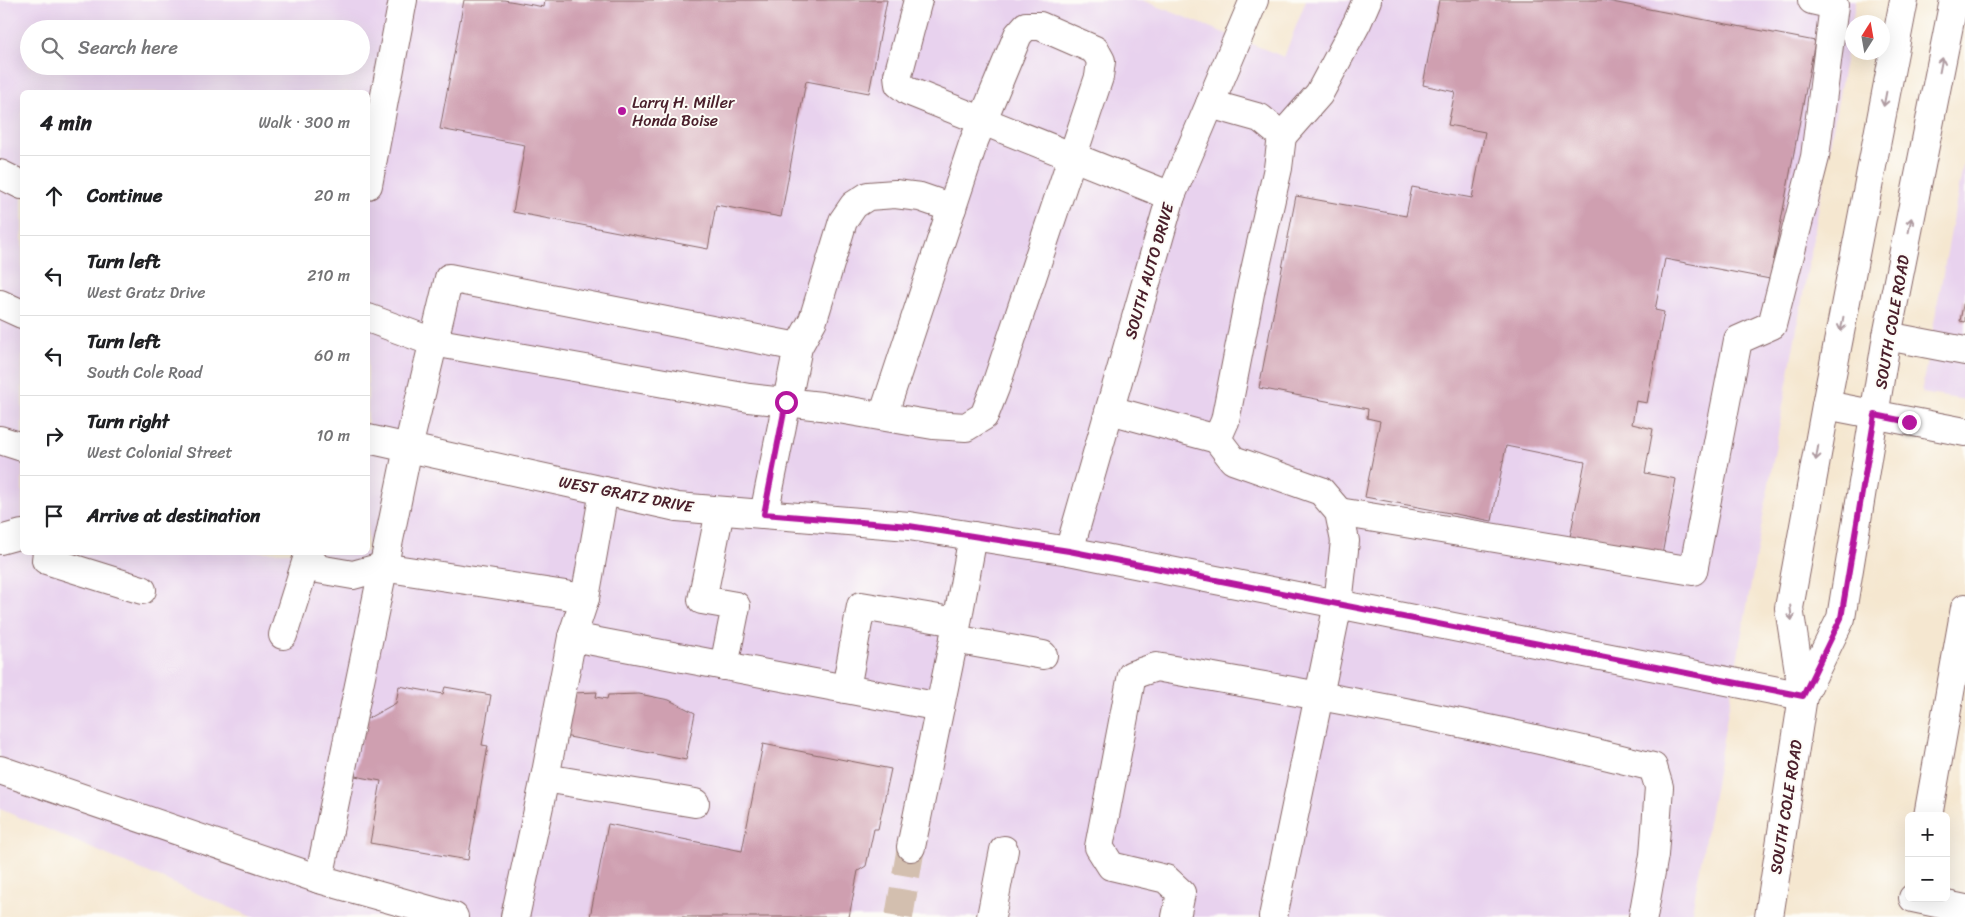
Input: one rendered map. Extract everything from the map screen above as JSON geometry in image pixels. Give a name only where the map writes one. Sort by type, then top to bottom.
[{"type":"street","points":[[370,174],[403,0]]},
{"type":"street","points":[[918,0],[898,74],[899,84],[908,90],[983,121],[1171,196]]},
{"type":"street","name":"SOUTH AUTO DRIVE","points":[[1069,551],[1171,196],[1254,0]]},
{"type":"street","points":[[1218,439],[1225,421],[1251,288],[1278,168],[1282,136],[1319,94],[1357,23],[1367,0]]},
{"type":"street","name":"SOUTH COLE ROAD","points":[[1803,696],[1789,608],[1904,0]]},
{"type":"street","name":"SOUTH COLE ROAD","points":[[1768,917],[1803,696],[1841,618],[1888,336],[1954,0]]},
{"type":"street","points":[[1339,512],[1694,571],[1738,340],[1772,325],[1815,157],[1826,2]]},
{"type":"street","points":[[370,319],[433,342],[749,398],[821,406],[933,425],[966,427],[984,416],[1099,77],[1101,62],[1095,50],[1040,26],[1026,26],[1018,35],[983,121],[952,208],[883,416]]},
{"type":"street","points":[[1210,104],[1260,118],[1282,136]]},
{"type":"street","points":[[0,174],[20,184]]},
{"type":"street","points":[[764,514],[798,347],[813,320],[843,221],[854,205],[868,196],[895,194],[920,197],[952,208]]},
{"type":"street","points":[[319,879],[382,567],[408,448],[449,278],[798,347]]},
{"type":"street","points":[[0,304],[20,313]]},
{"type":"street","points":[[1888,336],[1965,351]]},
{"type":"street","points":[[1826,405],[1965,432]]},
{"type":"street","points":[[1110,410],[1218,439],[1232,460],[1321,491],[1339,512],[1345,541],[1338,604],[1273,917]]},
{"type":"street","name":"WEST GRATZ DRIVE","points":[[370,439],[677,507],[909,526],[1069,551],[1803,696]]},
{"type":"street","points":[[0,440],[20,447]]},
{"type":"street","points":[[515,917],[545,778],[572,637],[585,598],[604,491]]},
{"type":"street","points":[[720,510],[702,600],[736,606],[724,666]]},
{"type":"street","points":[[0,540],[20,535]]},
{"type":"street","points":[[911,847],[956,630],[973,536]]},
{"type":"street","points":[[47,555],[46,560],[142,590]]},
{"type":"street","points":[[283,635],[308,556],[318,569],[353,574],[382,567],[585,598]]},
{"type":"street","points":[[846,689],[861,606],[956,630],[1042,655]]},
{"type":"street","points":[[1929,812],[1965,608]]},
{"type":"street","points":[[572,637],[940,707]]},
{"type":"street","points":[[1176,917],[1181,893],[1166,878],[1110,866],[1099,846],[1132,675],[1156,667],[1319,695],[1596,752],[1653,767],[1659,787],[1658,807],[1654,856],[1643,917]]},
{"type":"street","points":[[0,770],[319,879],[454,917]]},
{"type":"street","points":[[545,778],[694,803]]},
{"type":"street","points":[[991,917],[1004,850]]},
{"type":"street","points":[[1932,902],[1965,909]]},
{"type":"shaded area","points":[[0,0],[1142,0],[1284,57],[1306,0],[1856,0],[1853,15],[1845,15],[1845,60],[1691,917],[252,917],[0,809]]},
{"type":"shaded area","points":[[1965,155],[1965,400],[1921,393]]},
{"type":"building","name":"Larry H. Miller Honda Boise","points":[[464,0],[504,0],[544,7],[545,0],[887,0],[869,93],[806,81],[781,217],[716,205],[708,249],[513,212],[525,145],[440,129]]},
{"type":"building","points":[[1439,0],[1602,0],[1815,41],[1770,279],[1665,259],[1655,310],[1664,312],[1647,403],[1636,401],[1632,424],[1653,429],[1645,473],[1676,479],[1662,555],[1570,537],[1585,462],[1506,446],[1492,521],[1365,497],[1380,421],[1367,418],[1368,409],[1259,388],[1296,196],[1406,216],[1412,187],[1472,198],[1485,132],[1448,125],[1455,92],[1423,85]]},
{"type":"building","points":[[1965,300],[1965,322],[1960,321]]},
{"type":"building","points":[[399,686],[443,694],[445,687],[491,695],[482,745],[488,746],[468,860],[370,843],[381,781],[355,776],[365,720],[396,703]]},
{"type":"building","points":[[597,692],[596,697],[607,699],[608,695],[639,694],[669,700],[695,713],[686,760],[564,736],[572,693]]},
{"type":"building","points":[[763,744],[891,769],[878,829],[874,829],[866,866],[858,871],[849,917],[590,917],[608,824],[742,851]]},
{"type":"tunnel","points":[[899,917],[911,847]]},
{"type":"place","name":"Larry H. Miller Honda Boise","points":[[622,111]]},
{"type":"route","points":[[786,402],[764,514],[909,526],[1069,551],[1803,696],[1841,618],[1875,415],[1909,422]]}]
